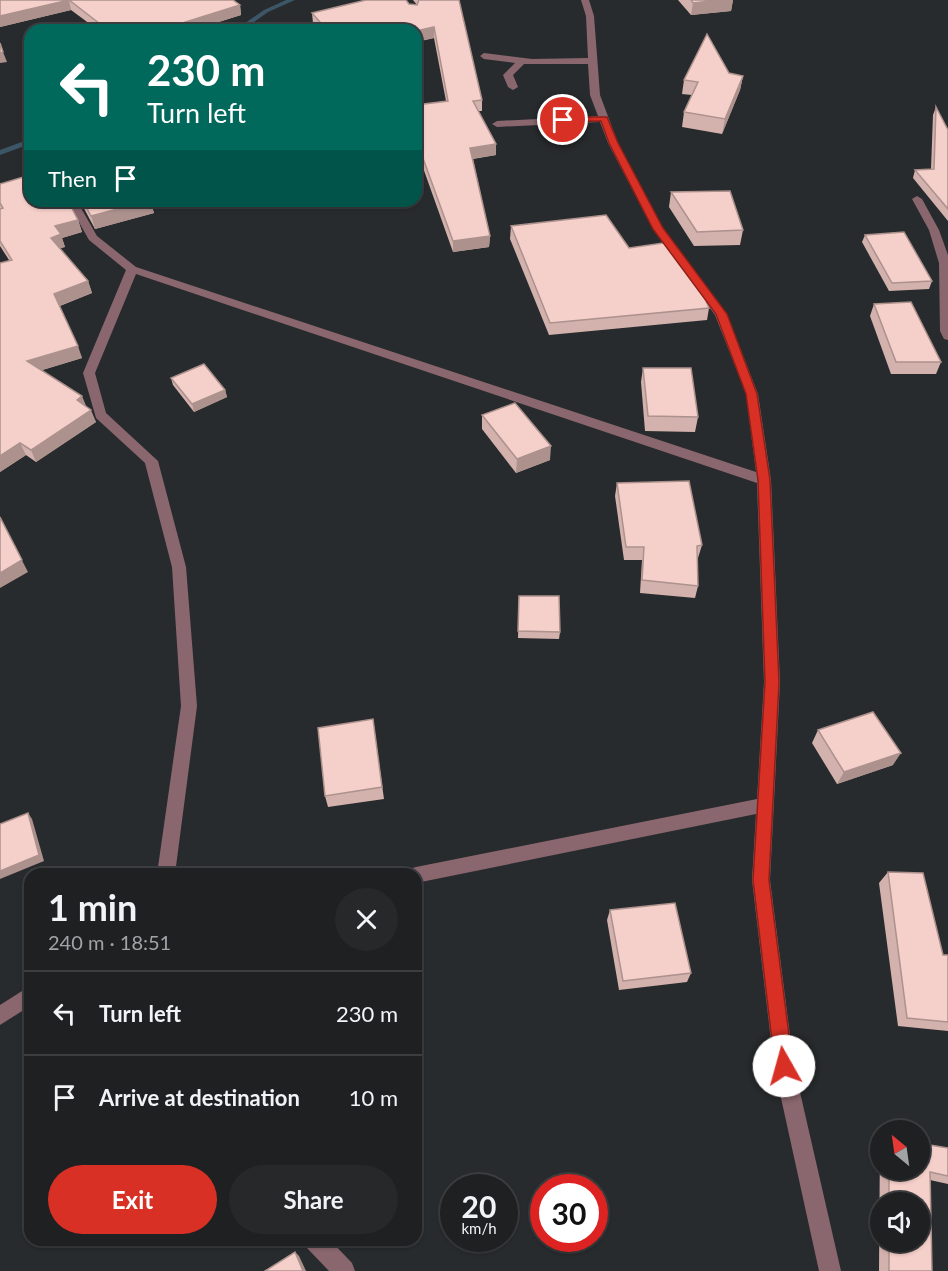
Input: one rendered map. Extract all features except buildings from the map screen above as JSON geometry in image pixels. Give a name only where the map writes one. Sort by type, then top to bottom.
[{"type":"street","points":[[585,0],[590,16],[595,95],[613,143],[658,229],[721,314],[752,394],[764,480],[772,682],[761,880],[784,1066],[830,1271]]},
{"type":"street","points":[[484,56],[522,61],[593,61]]},
{"type":"street","points":[[513,87],[508,75],[522,61]]},
{"type":"street","points":[[497,124],[604,119]]},
{"type":"street","points":[[917,200],[934,230],[945,263],[948,336]]},
{"type":"street","points":[[75,207],[93,238],[132,269],[764,480]]},
{"type":"street","points":[[132,269],[89,373],[100,415],[151,461],[179,567],[189,706],[167,868]]},
{"type":"street","points":[[422,874],[765,805]]},
{"type":"street","points":[[0,1016],[24,999]]},
{"type":"street","points":[[321,1246],[345,1271]]},
{"type":"waterway","points":[[247,24],[266,11],[292,0]]},
{"type":"waterway","points":[[0,153],[24,143]]},
{"type":"route","points":[[563,120],[604,119],[613,143],[658,229],[721,314],[752,394],[764,480],[772,682],[761,880],[784,1066]]}]
